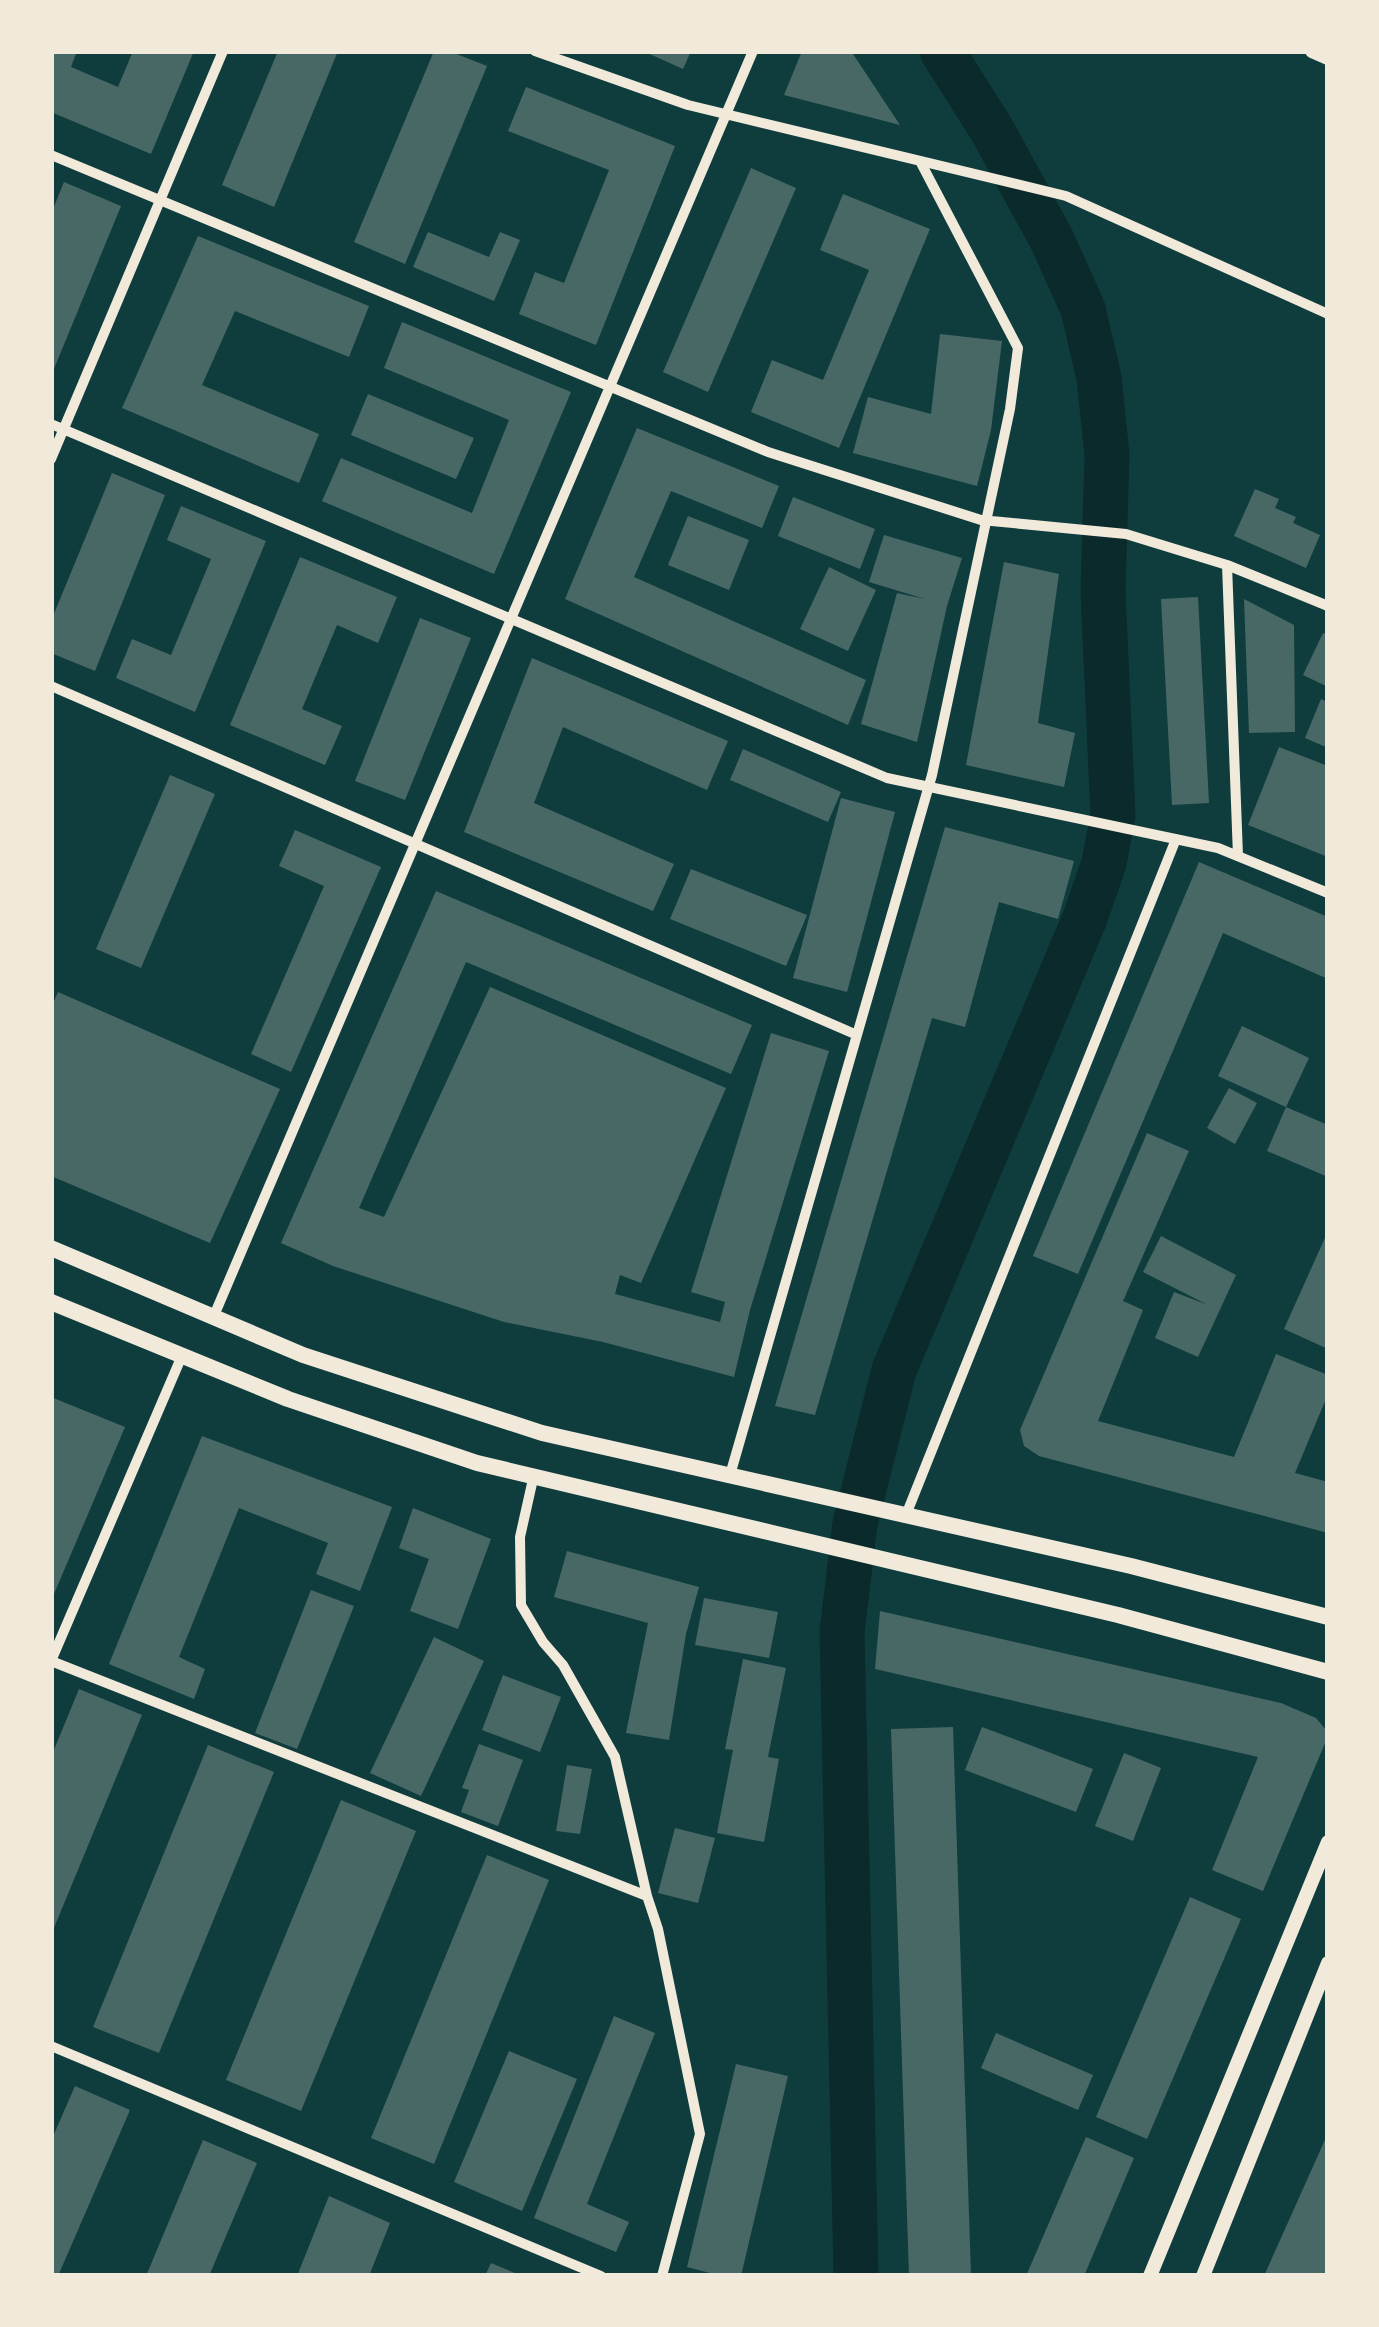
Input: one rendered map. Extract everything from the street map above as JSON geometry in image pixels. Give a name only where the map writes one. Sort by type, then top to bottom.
[{"type":"main road","points":[[51,1248],[303,1354],[542,1433],[1132,1566],[1328,1617]]},
{"type":"main road","points":[[51,1302],[288,1400],[533,1479],[1118,1616],[1328,1672]]},
{"type":"street","points":[[51,459],[57,426],[223,51]]},
{"type":"street","points":[[535,51],[688,105],[1066,196],[1328,314]]},
{"type":"street","points":[[213,1318],[753,51]]},
{"type":"street","points":[[1312,51],[1328,58]]},
{"type":"street","points":[[51,154],[768,452],[985,520],[1126,535],[1227,565],[1328,606]]},
{"type":"street","points":[[730,1475],[928,787],[1010,409],[1018,348],[925,164]]},
{"type":"street","points":[[57,426],[887,778],[1171,838],[1238,856],[1328,893]]},
{"type":"street","points":[[1227,565],[1238,856]]},
{"type":"street","points":[[51,686],[857,1035]]},
{"type":"street","points":[[905,1514],[1171,838]]},
{"type":"street","points":[[181,1358],[51,1661],[647,1896]]},
{"type":"street","points":[[533,1479],[520,1537],[521,1605],[542,1642],[563,1665],[615,1757],[658,1929],[700,2134],[662,2276]]},
{"type":"street","points":[[1150,2276],[1328,1842]]},
{"type":"street","points":[[1203,2276],[1328,1963]]},
{"type":"street","points":[[51,2046],[601,2276]]},
{"type":"building","points":[[51,51],[77,51],[71,67],[118,87],[133,51],[194,51],[151,154],[51,112]]},
{"type":"building","points":[[278,51],[338,51],[274,207],[222,185]]},
{"type":"building","points":[[434,51],[449,51],[487,66],[405,264],[354,242]]},
{"type":"building","points":[[643,51],[691,51],[683,69]]},
{"type":"building","points":[[802,51],[851,51],[900,125],[784,95]]},
{"type":"building","points":[[526,87],[675,146],[596,345],[519,314],[535,272],[564,283],[609,170],[508,131]]},
{"type":"building","points":[[751,168],[796,188],[708,392],[663,372]]},
{"type":"building","points":[[64,182],[121,206],[51,376],[51,214]]},
{"type":"building","points":[[843,194],[930,229],[839,448],[751,412],[772,360],[823,380],[869,270],[820,250]]},
{"type":"building","points":[[428,232],[489,257],[500,232],[520,240],[494,301],[413,267]]},
{"type":"building","points":[[198,236],[369,306],[349,357],[235,311],[202,385],[319,434],[299,483],[122,408]]},
{"type":"building","points":[[402,322],[571,392],[494,574],[322,501],[341,458],[472,513],[509,420],[384,368]]},
{"type":"building","points":[[940,334],[1002,341],[991,430],[977,486],[853,453],[868,397],[931,414]]},
{"type":"building","points":[[368,394],[474,438],[456,479],[351,435]]},
{"type":"building","points":[[637,428],[779,486],[762,528],[671,491],[634,577],[866,680],[848,725],[565,599]]},
{"type":"building","points":[[112,473],[165,495],[95,671],[51,653],[51,621]]},
{"type":"building","points":[[1255,489],[1279,499],[1275,508],[1296,517],[1293,523],[1320,535],[1306,568],[1234,536]]},
{"type":"building","points":[[793,497],[875,529],[860,569],[778,536]]},
{"type":"building","points":[[181,506],[266,541],[195,712],[116,678],[132,639],[171,655],[211,559],[167,540]]},
{"type":"building","points":[[688,516],[749,540],[729,590],[668,565]]},
{"type":"building","points":[[884,535],[962,558],[917,742],[861,724],[897,593],[925,599],[869,582]]},
{"type":"building","points":[[300,557],[397,597],[378,643],[337,625],[302,709],[342,726],[325,765],[230,725]]},
{"type":"building","points":[[1004,562],[1059,574],[1038,723],[1075,733],[1064,787],[966,765]]},
{"type":"building","points":[[829,567],[876,590],[848,651],[800,629]]},
{"type":"building","points":[[1198,597],[1209,803],[1172,805],[1161,599]]},
{"type":"building","points":[[1244,599],[1294,625],[1295,732],[1249,733]]},
{"type":"building","points":[[420,618],[471,638],[405,800],[355,781]]},
{"type":"building","points":[[1323,633],[1328,635],[1328,687],[1303,675]]},
{"type":"building","points":[[532,658],[728,741],[707,790],[563,727],[534,803],[674,864],[653,911],[464,832]]},
{"type":"building","points":[[1321,699],[1328,702],[1328,748],[1305,738]]},
{"type":"building","points":[[1279,747],[1328,766],[1328,857],[1248,825]]},
{"type":"building","points":[[743,749],[841,792],[828,822],[730,780]]},
{"type":"building","points":[[170,775],[215,794],[141,968],[96,949]]},
{"type":"building","points":[[841,798],[895,812],[847,992],[793,978]]},
{"type":"building","points":[[945,827],[1074,861],[1058,919],[999,902],[965,1027],[932,1018],[815,1415],[775,1406]]},
{"type":"building","points":[[295,830],[381,867],[291,1072],[251,1054],[324,886],[279,866]]},
{"type":"building","points":[[1199,862],[1328,917],[1328,979],[1223,933],[1078,1274],[1033,1256]]},
{"type":"building","points":[[691,869],[807,915],[786,966],[670,919]]},
{"type":"building","points":[[436,891],[752,1025],[731,1074],[466,962],[359,1208],[384,1217],[490,987],[726,1088],[641,1283],[620,1275],[615,1294],[720,1322],[725,1302],[691,1292],[771,1033],[829,1051],[734,1377],[504,1322],[333,1266],[281,1243]]},
{"type":"building","points":[[58,992],[280,1089],[210,1243],[51,1176],[51,1008]]},
{"type":"building","points":[[1242,1026],[1309,1058],[1286,1107],[1218,1076]]},
{"type":"building","points":[[1229,1088],[1257,1103],[1235,1144],[1207,1128]]},
{"type":"building","points":[[1286,1107],[1328,1125],[1328,1177],[1267,1151]]},
{"type":"building","points":[[1147,1133],[1189,1151],[1123,1301],[1143,1310],[1098,1421],[1234,1457],[1276,1354],[1328,1375],[1328,1394],[1295,1473],[1328,1482],[1328,1533],[1039,1456],[1024,1446],[1020,1430]]},
{"type":"building","points":[[1328,1231],[1328,1349],[1284,1329]]},
{"type":"building","points":[[1161,1236],[1236,1275],[1198,1357],[1155,1338],[1174,1292],[1208,1305],[1143,1272]]},
{"type":"building","points":[[51,1397],[125,1427],[51,1601]]},
{"type":"building","points":[[202,1436],[392,1507],[360,1591],[316,1574],[328,1543],[239,1508],[179,1657],[205,1669],[194,1699],[109,1664]]},
{"type":"building","points":[[413,1508],[491,1539],[458,1629],[410,1611],[429,1559],[399,1548]]},
{"type":"building","points":[[567,1551],[699,1587],[686,1634],[669,1740],[626,1733],[648,1623],[554,1597]]},
{"type":"building","points":[[311,1590],[354,1606],[297,1749],[255,1733]]},
{"type":"building","points":[[704,1598],[778,1612],[769,1658],[695,1645]]},
{"type":"building","points":[[880,1611],[1281,1703],[1316,1718],[1326,1730],[1325,1743],[1263,1891],[1212,1870],[1258,1757],[875,1669]]},
{"type":"building","points":[[434,1637],[484,1661],[421,1796],[370,1773]]},
{"type":"building","points":[[743,1659],[786,1668],[768,1757],[779,1759],[764,1842],[717,1833],[733,1750],[725,1749]]},
{"type":"building","points":[[503,1675],[561,1697],[540,1752],[482,1730]]},
{"type":"building","points":[[79,1689],[142,1715],[51,1935],[51,1757]]},
{"type":"building","points":[[953,1727],[971,2276],[909,2276],[891,1729]]},
{"type":"building","points":[[982,1727],[1093,1769],[1076,1812],[965,1770]]},
{"type":"building","points":[[479,1744],[523,1760],[498,1826],[461,1812],[469,1790],[462,1788]]},
{"type":"building","points":[[208,1745],[274,1772],[159,2053],[93,2027]]},
{"type":"building","points":[[1124,1753],[1161,1768],[1133,1841],[1095,1826]]},
{"type":"building","points":[[567,1765],[592,1769],[580,1834],[556,1831]]},
{"type":"building","points":[[341,1800],[416,1831],[301,2111],[226,2080]]},
{"type":"building","points":[[675,1828],[715,1838],[698,1903],[658,1893]]},
{"type":"building","points":[[487,1855],[549,1880],[434,2164],[371,2138]]},
{"type":"building","points":[[1190,1897],[1241,1919],[1147,2139],[1096,2117]]},
{"type":"building","points":[[614,2016],[655,2033],[587,2204],[629,2222],[616,2252],[534,2218]]},
{"type":"building","points":[[996,2033],[1093,2075],[1078,2110],[981,2068]]},
{"type":"building","points":[[509,2051],[577,2079],[522,2211],[454,2182]]},
{"type":"building","points":[[736,2064],[788,2076],[741,2276],[721,2276],[687,2267]]},
{"type":"building","points":[[75,2086],[130,2110],[58,2276],[51,2276],[51,2141]]},
{"type":"building","points":[[1328,2133],[1326,2276],[1264,2276]]},
{"type":"building","points":[[1086,2137],[1134,2158],[1084,2276],[1026,2276]]},
{"type":"building","points":[[203,2140],[257,2163],[209,2276],[146,2276]]},
{"type":"building","points":[[329,2196],[390,2223],[369,2276],[297,2276]]},
{"type":"building","points":[[491,2263],[522,2276],[485,2276]]},
{"type":"waterway","points":[[856,2276],[842,1632],[855,1524],[894,1370],[1085,918],[1104,863],[1113,815],[1103,592],[1107,455],[1099,378],[1083,309],[1052,240],[942,51]]}]
